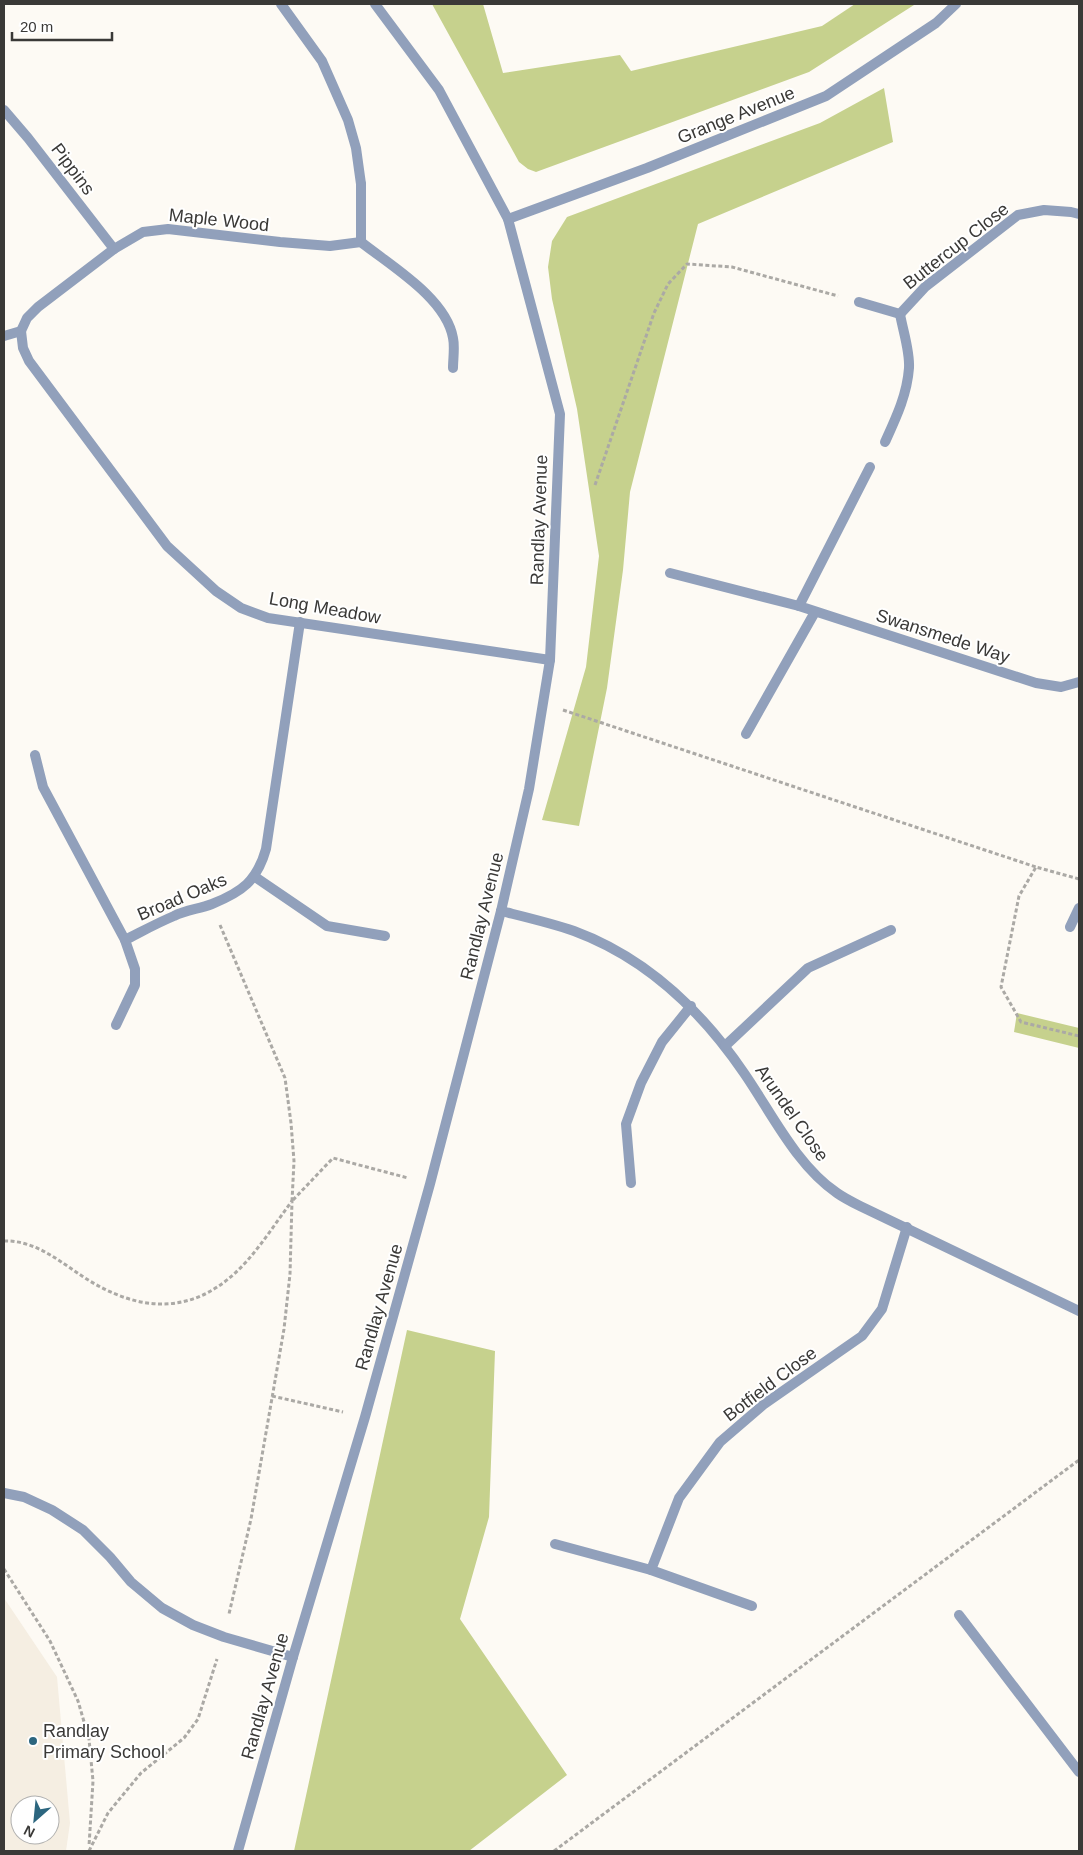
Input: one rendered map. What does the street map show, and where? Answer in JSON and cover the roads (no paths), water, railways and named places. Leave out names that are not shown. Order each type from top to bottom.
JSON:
[{"type":"street","points":[[281,4],[322,61],[348,120],[356,148],[361,184],[361,242],[408,279],[440,308],[453,338],[453,368]]},
{"type":"street","name":"Randlay Avenue","points":[[238,1851],[365,1417],[430,1184],[501,910],[529,789],[550,660],[560,414],[508,219],[440,90],[375,4]]},
{"type":"street","name":"Grange Avenue","points":[[508,219],[647,168],[826,96],[936,23],[956,4]]},
{"type":"street","name":"Pippins","points":[[4,110],[114,249]]},
{"type":"street","name":"Buttercup Close","points":[[859,302],[900,314],[924,287],[1018,215],[1044,210],[1079,214]]},
{"type":"street","name":"Maple Wood","points":[[21,332],[28,318],[38,306],[114,249],[143,232],[168,229],[330,246],[361,242]]},
{"type":"street","points":[[884,442],[906,391],[909,366],[900,314]]},
{"type":"street","points":[[4,336],[21,332]]},
{"type":"street","name":"Long Meadow","points":[[21,332],[23,348],[29,361],[166,546],[216,591],[241,608],[268,618],[550,660]]},
{"type":"street","points":[[799,606],[870,467]]},
{"type":"street","name":"Swansmede Way","points":[[670,573],[799,606],[1036,684],[1061,687],[1079,682]]},
{"type":"street","points":[[746,734],[815,612]]},
{"type":"street","points":[[300,622],[266,849],[255,878],[327,926],[385,936]]},
{"type":"street","name":"Broad Oaks","points":[[35,755],[43,787],[125,940],[175,915],[211,905],[240,890],[255,878]]},
{"type":"street","points":[[1070,927],[1079,908]]},
{"type":"street","name":"Arundel Close","points":[[501,910],[573,931],[597,941],[645,967],[691,1006],[725,1046],[790,1144],[818,1176],[836,1192],[860,1206],[1079,1311]]},
{"type":"street","points":[[725,1046],[808,968],[891,930]]},
{"type":"street","points":[[116,1025],[135,985],[135,969],[125,940]]},
{"type":"street","points":[[631,1183],[626,1124],[641,1083],[662,1042],[691,1006]]},
{"type":"street","name":"Botfield Close","points":[[650,1570],[679,1498],[720,1442],[763,1405],[862,1336],[882,1309],[907,1227]]},
{"type":"street","points":[[4,1493],[24,1496],[52,1510],[83,1530],[110,1557],[131,1582],[162,1608],[193,1625],[224,1637],[293,1658]]},
{"type":"street","points":[[555,1544],[650,1570],[752,1606]]},
{"type":"street","points":[[958,1615],[1079,1772]]},
{"type":"place","name":"Randlay Primary School","points":[[33,1741]]}]
